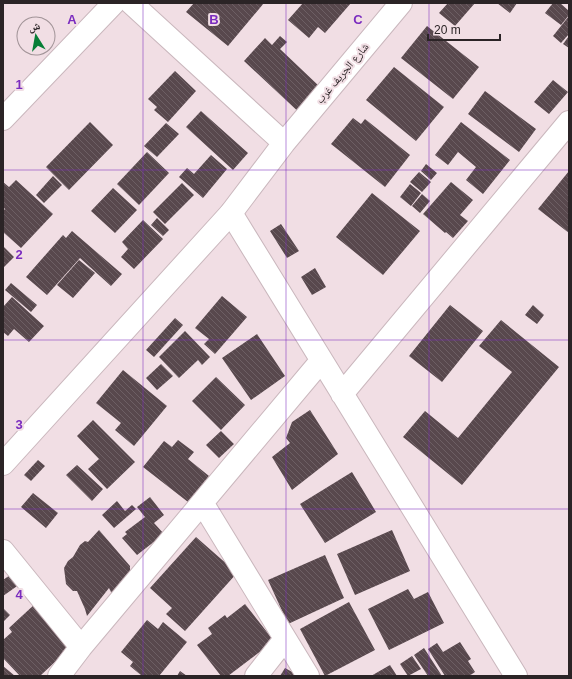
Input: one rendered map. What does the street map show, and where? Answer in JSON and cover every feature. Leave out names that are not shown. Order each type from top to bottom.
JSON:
[{"type":"street","points":[[3,119],[114,3]]},
{"type":"street","points":[[131,3],[284,143]]},
{"type":"street","name":"شارع الجريف غرب","points":[[3,464],[231,213],[284,143],[401,3]]},
{"type":"street","points":[[342,394],[569,122]]},
{"type":"street","points":[[231,213],[516,676]]},
{"type":"street","points":[[58,676],[321,361]]},
{"type":"street","points":[[203,504],[308,676]]},
{"type":"street","points":[[3,551],[82,647]]},
{"type":"street","points":[[256,676],[285,639]]},
{"type":"building","points":[[194,3],[264,3],[228,46],[186,12]]},
{"type":"building","points":[[303,3],[351,3],[325,33],[318,27],[309,38],[288,20]]},
{"type":"building","points":[[448,3],[475,3],[455,26],[439,13]]},
{"type":"building","points":[[497,3],[517,3],[510,13]]},
{"type":"building","points":[[553,3],[560,3],[569,11],[569,15],[561,25],[545,13]]},
{"type":"building","points":[[569,16],[569,34],[561,43],[553,36]]},
{"type":"building","points":[[427,26],[479,67],[453,99],[401,58]]},
{"type":"building","points":[[280,36],[287,42],[280,49],[320,87],[304,117],[244,61],[265,38],[272,45]]},
{"type":"building","points":[[569,36],[569,48],[563,44]]},
{"type":"building","points":[[394,67],[444,107],[416,141],[366,100]]},
{"type":"building","points":[[175,71],[196,91],[168,122],[154,110],[157,107],[148,99]]},
{"type":"building","points":[[553,80],[568,92],[549,114],[534,102]]},
{"type":"building","points":[[485,91],[536,129],[519,152],[468,114]]},
{"type":"building","points":[[201,111],[248,153],[233,170],[186,127]]},
{"type":"building","points":[[353,118],[361,124],[365,119],[410,155],[385,187],[331,144]]},
{"type":"building","points":[[90,122],[113,145],[69,190],[46,167]]},
{"type":"building","points":[[461,122],[510,160],[483,194],[466,180],[476,167],[458,152],[448,165],[435,155]]},
{"type":"building","points":[[166,123],[179,134],[157,157],[144,146]]},
{"type":"building","points":[[147,152],[169,173],[139,205],[117,184]]},
{"type":"building","points":[[211,155],[227,169],[203,198],[179,177],[187,168],[194,174]]},
{"type":"building","points":[[426,164],[437,173],[431,180],[421,171]]},
{"type":"building","points":[[569,171],[569,233],[538,209]]},
{"type":"building","points":[[419,172],[431,182],[422,192],[410,182]]},
{"type":"building","points":[[53,176],[62,185],[44,203],[36,195]]},
{"type":"building","points":[[16,180],[53,214],[21,248],[3,232],[3,211],[5,209],[3,207],[3,182],[9,187]]},
{"type":"building","points":[[451,182],[473,200],[460,215],[468,221],[453,238],[423,214]]},
{"type":"building","points":[[182,183],[194,195],[165,224],[153,212]]},
{"type":"building","points":[[410,184],[421,193],[411,206],[400,197]]},
{"type":"building","points":[[113,188],[137,210],[115,233],[91,211]]},
{"type":"building","points":[[372,193],[420,231],[383,275],[336,237]]},
{"type":"building","points":[[422,194],[430,201],[420,213],[412,206]]},
{"type":"building","points":[[157,218],[169,230],[163,236],[151,225]]},
{"type":"building","points":[[143,220],[163,239],[134,269],[121,257],[128,249],[122,242]]},
{"type":"building","points":[[281,224],[299,251],[287,258],[270,231]]},
{"type":"building","points":[[72,231],[122,274],[111,286],[80,258],[47,295],[26,277],[63,235],[66,238]]},
{"type":"building","points":[[3,246],[14,257],[3,268]]},
{"type":"building","points":[[79,260],[95,273],[73,298],[57,285]]},
{"type":"building","points":[[315,268],[326,287],[312,295],[301,277]]},
{"type":"building","points":[[11,283],[37,305],[31,312],[5,290]]},
{"type":"building","points":[[222,296],[247,317],[215,354],[204,344],[209,339],[195,328]]},
{"type":"building","points":[[12,297],[44,326],[29,342],[14,329],[8,336],[3,332],[3,307]]},
{"type":"building","points":[[450,305],[483,331],[442,382],[409,356]]},
{"type":"building","points":[[533,305],[544,315],[537,324],[525,315]]},
{"type":"building","points":[[175,318],[183,325],[154,357],[146,350]]},
{"type":"building","points":[[501,320],[559,367],[462,485],[403,437],[425,411],[458,438],[512,372],[479,346]]},
{"type":"building","points":[[185,331],[210,357],[202,365],[198,360],[179,378],[159,357]]},
{"type":"building","points":[[257,334],[285,376],[251,400],[222,358]]},
{"type":"building","points":[[161,364],[173,376],[157,390],[146,378]]},
{"type":"building","points":[[123,370],[167,406],[134,446],[115,430],[121,423],[96,403]]},
{"type":"building","points":[[216,377],[245,405],[221,430],[192,401]]},
{"type":"building","points":[[310,410],[338,454],[292,490],[272,457],[290,443],[286,438],[292,422]]},
{"type":"building","points":[[93,420],[135,462],[107,489],[88,469],[99,459],[77,436]]},
{"type":"building","points":[[221,431],[234,444],[219,458],[206,445]]},
{"type":"building","points":[[178,440],[194,452],[188,459],[209,476],[188,502],[143,467],[164,441],[172,447]]},
{"type":"building","points":[[38,460],[45,466],[31,481],[24,475]]},
{"type":"building","points":[[77,465],[103,489],[92,501],[66,475]]},
{"type":"building","points":[[352,472],[376,512],[325,543],[300,504]]},
{"type":"building","points":[[33,493],[58,513],[46,528],[21,507]]},
{"type":"building","points":[[150,497],[164,515],[154,523],[164,534],[137,555],[122,538],[127,534],[125,532],[145,517],[137,507]]},
{"type":"building","points":[[117,501],[125,511],[132,505],[136,509],[114,528],[102,515]]},
{"type":"building","points":[[99,530],[130,566],[130,572],[112,594],[109,588],[87,616],[77,591],[73,591],[66,584],[64,568],[80,545],[85,541],[88,542]]},
{"type":"building","points":[[392,530],[410,571],[355,595],[337,554]]},
{"type":"building","points":[[196,537],[237,573],[185,631],[166,614],[172,608],[150,588]]},
{"type":"building","points":[[325,555],[344,598],[288,624],[268,580]]},
{"type":"building","points":[[13,573],[20,584],[3,596],[3,580]]},
{"type":"building","points":[[408,589],[414,599],[428,592],[444,623],[389,650],[368,609]]},
{"type":"building","points":[[349,602],[375,650],[325,676],[300,629]]},
{"type":"building","points":[[36,603],[75,643],[40,676],[20,676],[3,658],[3,640],[12,632],[9,628]]},
{"type":"building","points":[[245,604],[274,641],[228,676],[221,676],[197,645],[212,634],[208,628],[225,615],[227,618]]},
{"type":"building","points":[[3,608],[10,615],[3,622]]},
{"type":"building","points":[[147,620],[158,629],[163,622],[187,642],[159,676],[142,676],[130,666],[133,662],[121,652]]},
{"type":"building","points":[[460,642],[471,659],[468,661],[475,672],[469,676],[445,676],[428,649],[437,643],[443,652]]},
{"type":"building","points":[[424,648],[442,676],[428,676],[414,655]]},
{"type":"building","points":[[412,656],[421,669],[408,676],[400,664]]},
{"type":"building","points":[[390,665],[397,676],[371,676]]},
{"type":"building","points":[[3,666],[15,676],[3,676]]},
{"type":"building","points":[[285,668],[294,673],[296,676],[280,676]]},
{"type":"building","points":[[180,671],[187,676],[177,676]]}]
